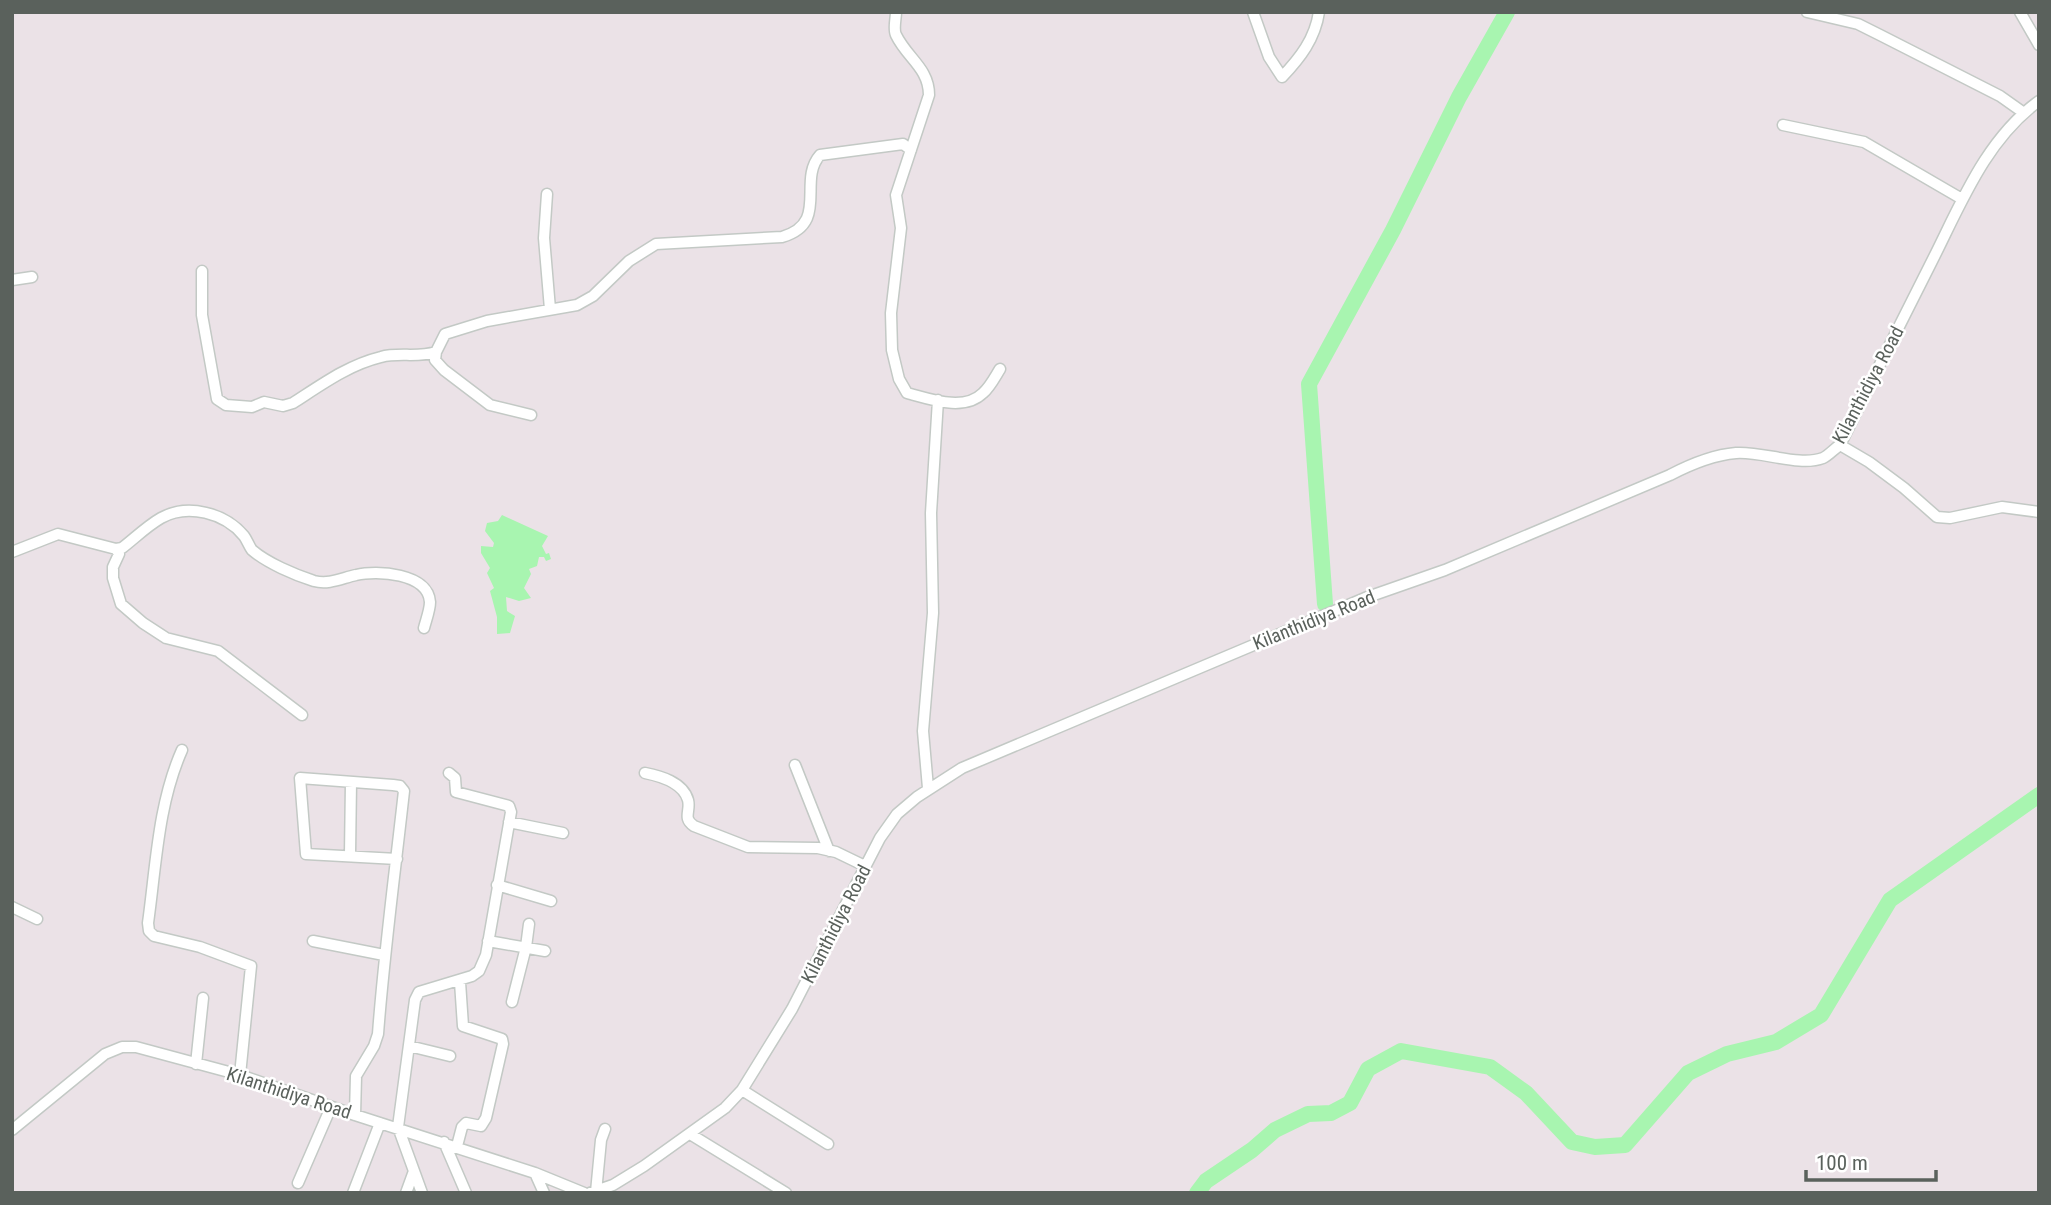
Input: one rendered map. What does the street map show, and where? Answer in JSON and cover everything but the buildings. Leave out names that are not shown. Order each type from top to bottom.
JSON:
[{"type":"street","points":[[896,12],[895,33],[926,75],[929,84],[929,95],[896,195],[901,228],[891,313],[892,350],[899,379],[907,393],[966,403],[983,393],[1000,369]]},
{"type":"street","points":[[1253,12],[1269,57],[1282,77],[1300,57],[1313,36],[1319,12]]},
{"type":"street","points":[[1807,12],[1858,24],[1880,34],[2000,96],[2024,113]]},
{"type":"street","points":[[2020,12],[2039,45]]},
{"type":"street","name":"Kilanthidiya Road","points":[[590,1193],[613,1185],[644,1167],[725,1108],[742,1090],[792,1009],[880,838],[897,814],[928,789],[962,768],[1365,598],[1497,549],[1670,475],[1694,462],[1717,455],[1738,453],[1814,460],[1826,457],[1840,445],[1968,186],[2000,139],[2039,100]]},
{"type":"street","points":[[1783,125],[1864,142],[1962,199]]},
{"type":"street","points":[[531,415],[490,405],[444,370],[435,360],[445,334],[577,305],[593,296],[629,261],[656,244],[782,237],[793,234],[810,215],[813,166],[820,155],[903,144],[911,150]]},
{"type":"street","points":[[547,194],[544,238],[551,309]]},
{"type":"street","points":[[202,271],[202,315],[217,400],[226,405],[252,407],[264,402],[283,406],[293,403],[351,366],[383,356],[428,355],[436,352]]},
{"type":"street","points":[[12,280],[32,277]]},
{"type":"street","points":[[928,789],[923,731],[933,613],[931,513],[938,400]]},
{"type":"street","points":[[1840,445],[1869,462],[1937,517],[1950,518],[2002,507],[2039,512]]},
{"type":"street","points":[[12,552],[58,534],[116,549],[122,548],[163,517],[188,512],[209,513],[231,524],[244,536],[252,549],[283,569],[316,581],[340,581],[357,575],[385,573],[407,577],[427,592],[430,602],[424,628]]},
{"type":"street","points":[[116,549],[119,554],[113,567],[113,578],[121,604],[143,624],[166,638],[218,650],[302,715]]},
{"type":"street","points":[[182,750],[171,775],[166,799],[148,923],[149,932],[154,936],[200,947],[251,966],[240,1075]]},
{"type":"street","points":[[795,765],[830,851]]},
{"type":"street","points":[[422,1193],[398,1127],[415,1000],[419,992],[460,982],[479,971],[486,955],[512,812],[509,806],[456,792],[455,778],[449,773]]},
{"type":"street","points":[[645,773],[663,776],[682,790],[687,798],[688,822],[694,826],[748,847],[794,847],[830,851],[865,866]]},
{"type":"street","points":[[355,1115],[356,1076],[378,1034],[384,955],[397,859],[404,791],[400,786],[300,778],[306,854],[397,859]]},
{"type":"street","points":[[350,855],[351,782]]},
{"type":"street","points":[[509,822],[563,833]]},
{"type":"street","points":[[497,886],[551,901]]},
{"type":"street","points":[[12,907],[37,919]]},
{"type":"street","points":[[512,1002],[529,924]]},
{"type":"street","points":[[488,941],[545,951]]},
{"type":"street","points":[[313,942],[384,955]]},
{"type":"street","points":[[457,1146],[462,1127],[466,1123],[481,1126],[486,1118],[503,1044],[502,1039],[463,1026],[460,982]]},
{"type":"street","points":[[196,1064],[203,998]]},
{"type":"street","points":[[409,1046],[450,1056]]},
{"type":"street","name":"Kilanthidiya Road","points":[[12,1130],[111,1050],[136,1047],[240,1075],[535,1172],[584,1193]]},
{"type":"street","points":[[742,1090],[828,1144]]},
{"type":"street","points":[[298,1183],[331,1107]]},
{"type":"street","points":[[353,1193],[380,1123]]},
{"type":"street","points":[[596,1192],[601,1140],[605,1129]]},
{"type":"street","points":[[690,1133],[786,1193]]},
{"type":"street","points":[[444,1142],[466,1193]]},
{"type":"street","points":[[406,1193],[414,1170]]},
{"type":"street","points":[[535,1172],[544,1193]]},
{"type":"shaded area","points":[[502,515],[548,536],[542,546],[551,559],[546,561],[544,557],[539,557],[537,566],[529,569],[531,574],[524,588],[531,598],[519,601],[506,597],[507,611],[515,616],[510,633],[497,634],[497,617],[490,591],[494,588],[487,573],[490,568],[481,553],[481,546],[493,547],[494,543],[485,531],[487,523],[498,521]]},
{"type":"waterway","points":[[1325,604],[1309,384],[1393,230],[1459,97],[1507,12]]},
{"type":"waterway","points":[[1197,1193],[1206,1181],[1252,1150],[1275,1130],[1308,1114],[1331,1113],[1350,1103],[1368,1069],[1401,1051],[1490,1067],[1526,1093],[1572,1142],[1595,1147],[1625,1145],[1688,1073],[1727,1054],[1776,1042],[1821,1015],[1890,900],[2039,795]]}]
